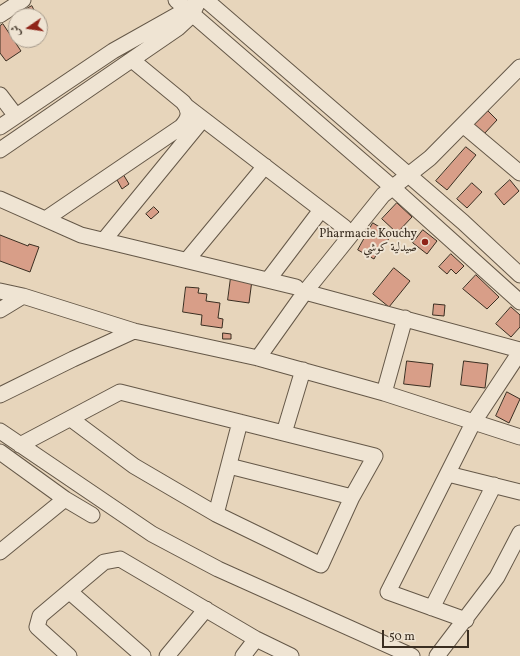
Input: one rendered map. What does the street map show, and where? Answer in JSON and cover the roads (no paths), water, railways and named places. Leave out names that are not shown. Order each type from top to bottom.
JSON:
[{"type":"street","points":[[0,15],[23,0]]},
{"type":"street","points":[[0,150],[178,28],[193,5]]},
{"type":"street","points":[[0,127],[113,51],[193,5]]},
{"type":"street","points":[[193,5],[409,176],[520,275]]},
{"type":"street","points":[[193,5],[520,302]]},
{"type":"street","points":[[132,60],[186,106],[344,227],[349,236]]},
{"type":"street","points":[[258,358],[301,290],[383,195],[430,158],[518,74]]},
{"type":"street","points":[[0,95],[16,116]]},
{"type":"street","points":[[47,218],[181,127],[188,115],[186,106]]},
{"type":"street","points":[[104,240],[203,119]]},
{"type":"street","points":[[463,125],[520,174]]},
{"type":"street","points":[[187,260],[264,166]]},
{"type":"street","points":[[0,199],[47,218],[81,234],[268,280],[520,351],[473,423],[388,592],[466,620]]},
{"type":"street","points":[[268,280],[321,210]]},
{"type":"street","points":[[0,291],[23,296],[134,331],[258,358],[303,370],[384,393],[520,437]]},
{"type":"street","points":[[0,310],[23,296]]},
{"type":"street","points":[[384,393],[405,318]]},
{"type":"street","points":[[0,396],[73,359],[134,331]]},
{"type":"street","points":[[284,433],[303,370]]},
{"type":"street","points":[[20,445],[120,392],[375,456],[352,497],[321,565],[216,514],[134,466],[71,419]]},
{"type":"street","points":[[216,514],[240,422]]},
{"type":"street","points":[[0,431],[152,534],[211,566],[412,656]]},
{"type":"street","points":[[0,452],[65,499],[92,515]]},
{"type":"street","points":[[229,466],[352,497]]},
{"type":"street","points":[[448,474],[520,492]]},
{"type":"street","points":[[432,608],[494,486]]},
{"type":"street","points":[[0,552],[65,499]]},
{"type":"street","points":[[437,656],[466,620],[497,577],[520,533]]},
{"type":"street","points":[[69,656],[37,627],[40,616],[104,562],[120,559],[256,639],[291,656]]},
{"type":"street","points":[[70,592],[142,656]]},
{"type":"street","points":[[167,656],[206,610]]},
{"type":"street","points":[[243,656],[256,639]]},
{"type":"place","name":"Pharmacie Kouchy صيدلية كوشي","points":[[425,242]]}]
